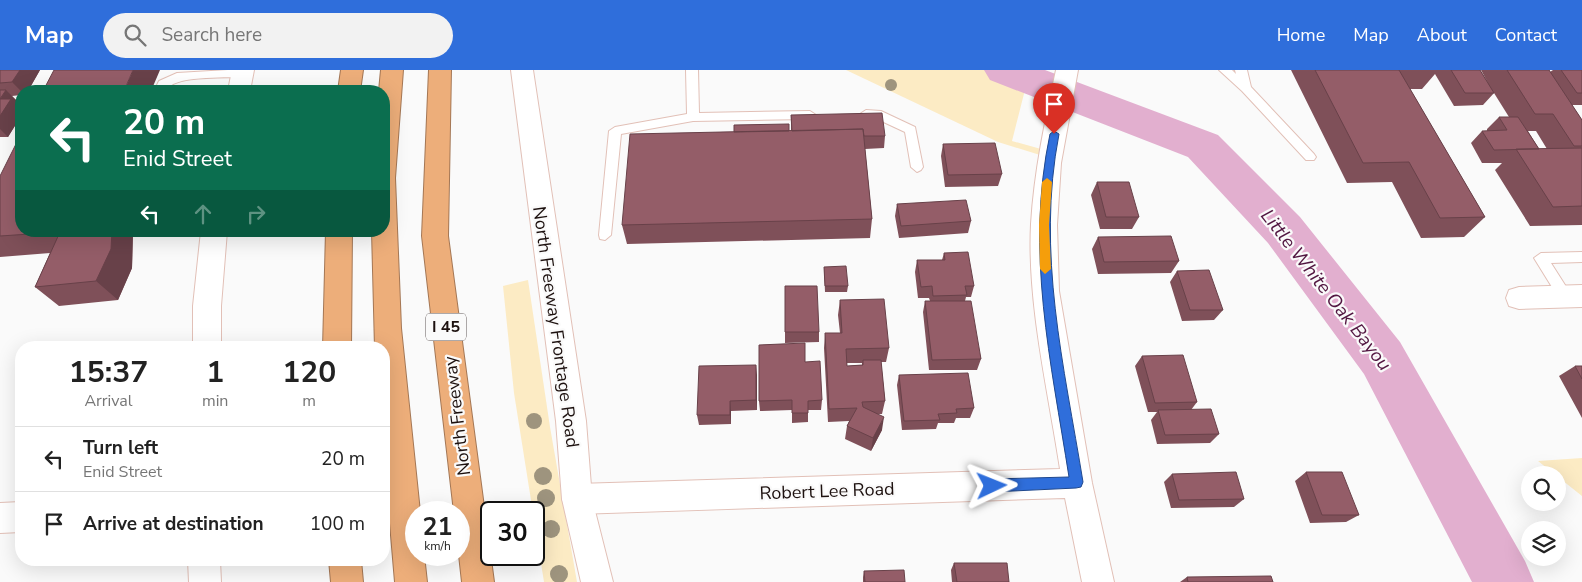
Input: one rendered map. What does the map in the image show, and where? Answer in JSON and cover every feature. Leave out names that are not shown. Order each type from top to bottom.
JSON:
[{"type":"highway","points":[[350,85],[352,70]]},
{"type":"highway","points":[[390,97],[392,70]]},
{"type":"highway","name":"North Freeway","points":[[440,70],[435,236],[478,582]]},
{"type":"highway","points":[[337,341],[339,237]]},
{"type":"highway","points":[[386,237],[389,341]]},
{"type":"highway","points":[[390,350],[411,582]]},
{"type":"highway","points":[[346,566],[348,582]]},
{"type":"street","name":"North Freeway Frontage Road","points":[[522,70],[571,421],[577,499],[597,582]]},
{"type":"street","points":[[1067,70],[1049,163],[1044,225],[1046,291],[1076,482],[1098,582]]},
{"type":"street","points":[[206,341],[207,306],[213,237]]},
{"type":"street","points":[[1518,298],[1573,296]]},
{"type":"street","name":"Robert Lee Road","points":[[577,499],[1076,482]]},
{"type":"street","points":[[0,518],[15,517]]},
{"type":"street","points":[[204,566],[204,582]]},
{"type":"lane","points":[[692,70],[693,117]]},
{"type":"lane","points":[[1225,70],[1246,88],[1310,157]]},
{"type":"lane","points":[[1241,70],[1246,88]]},
{"type":"lane","points":[[163,85],[177,77],[241,78]]},
{"type":"lane","points":[[857,114],[877,114],[911,130],[917,167]]},
{"type":"lane","points":[[605,235],[615,131],[693,117],[819,115]]},
{"type":"lane","points":[[1573,296],[1541,258],[1582,258]]},
{"type":"shaded area","points":[[846,70],[1030,70],[1012,141],[1041,149],[1040,155],[998,142]]},
{"type":"shaded area","points":[[528,280],[550,427],[577,582],[544,582],[541,566],[545,566],[545,501],[531,501],[514,393],[503,286]]},
{"type":"shaded area","points":[[1582,458],[1582,496],[1566,483],[1566,466],[1544,466],[1538,461]]},
{"type":"building","points":[[0,70],[20,70],[12,82],[0,83]]},
{"type":"building","points":[[54,70],[133,70],[127,85],[46,85]]},
{"type":"building","points":[[1315,70],[1399,70],[1485,217],[1440,218],[1409,162],[1363,163]]},
{"type":"building","points":[[1451,70],[1480,70],[1494,93],[1465,93]]},
{"type":"building","points":[[1507,70],[1549,70],[1582,120],[1582,146],[1574,146],[1553,114],[1535,114]]},
{"type":"building","points":[[1561,70],[1582,70],[1582,93],[1577,93]]},
{"type":"building","points":[[0,90],[6,90],[0,99]]},
{"type":"building","points":[[0,99],[11,99],[0,116]]},
{"type":"building","points":[[882,113],[885,136],[864,136],[863,129],[792,131],[791,115]]},
{"type":"building","points":[[1499,117],[1518,117],[1539,149],[1494,150],[1482,131],[1507,130]]},
{"type":"building","points":[[789,124],[789,131],[734,132],[734,125]]},
{"type":"building","points":[[863,129],[872,219],[622,225],[630,134]]},
{"type":"building","points":[[995,143],[1002,174],[948,175],[943,144]]},
{"type":"building","points":[[15,146],[15,235],[0,236],[0,176]]},
{"type":"building","points":[[1582,148],[1582,206],[1553,207],[1516,149]]},
{"type":"building","points":[[1097,182],[1129,182],[1139,217],[1106,217]]},
{"type":"building","points":[[966,200],[971,221],[901,226],[897,204]]},
{"type":"building","points":[[1171,236],[1179,261],[1104,262],[1098,237]]},
{"type":"building","points":[[58,237],[112,237],[111,249],[96,281],[35,287]]},
{"type":"building","points":[[968,252],[974,286],[965,286],[967,295],[933,296],[932,286],[921,287],[917,260],[945,260],[944,253]]},
{"type":"building","points":[[846,266],[848,286],[825,286],[824,267]]},
{"type":"building","points":[[1209,270],[1223,310],[1190,310],[1177,271]]},
{"type":"building","points":[[785,286],[817,286],[819,332],[785,332]]},
{"type":"building","points":[[884,299],[889,348],[846,349],[847,366],[863,365],[863,360],[881,360],[885,401],[862,402],[863,407],[884,417],[873,438],[847,426],[857,408],[829,409],[825,333],[842,333],[840,300]]},
{"type":"building","points":[[925,301],[971,301],[981,359],[932,360]]},
{"type":"building","points":[[805,343],[805,362],[820,361],[822,400],[808,401],[808,413],[792,413],[792,400],[759,401],[759,345]]},
{"type":"building","points":[[1183,355],[1197,402],[1155,403],[1142,356]]},
{"type":"building","points":[[756,365],[756,400],[730,401],[730,415],[697,415],[699,366]]},
{"type":"building","points":[[1575,366],[1582,366],[1582,379]]},
{"type":"building","points":[[968,373],[974,408],[956,409],[957,413],[938,414],[940,420],[904,421],[899,375]]},
{"type":"building","points":[[1211,409],[1219,434],[1165,435],[1158,410]]},
{"type":"building","points":[[1236,472],[1244,499],[1179,500],[1172,474]]},
{"type":"building","points":[[1306,472],[1342,472],[1359,515],[1322,515]]},
{"type":"building","points":[[954,563],[1007,563],[1009,582],[957,582]]},
{"type":"building","points":[[904,570],[905,582],[865,582],[864,571]]},
{"type":"building","points":[[1271,576],[1273,582],[1188,582],[1187,577]]},
{"type":"waterway","name":"Little White Oak Bayou","points":[[1004,70],[1203,146],[1284,230],[1382,358],[1504,582]]},
{"type":"slow traffic","points":[[1045,269],[1044,225],[1047,182]]},
{"type":"route","points":[[992,486],[1076,482],[1046,291],[1044,225],[1049,163],[1054,134]]}]
